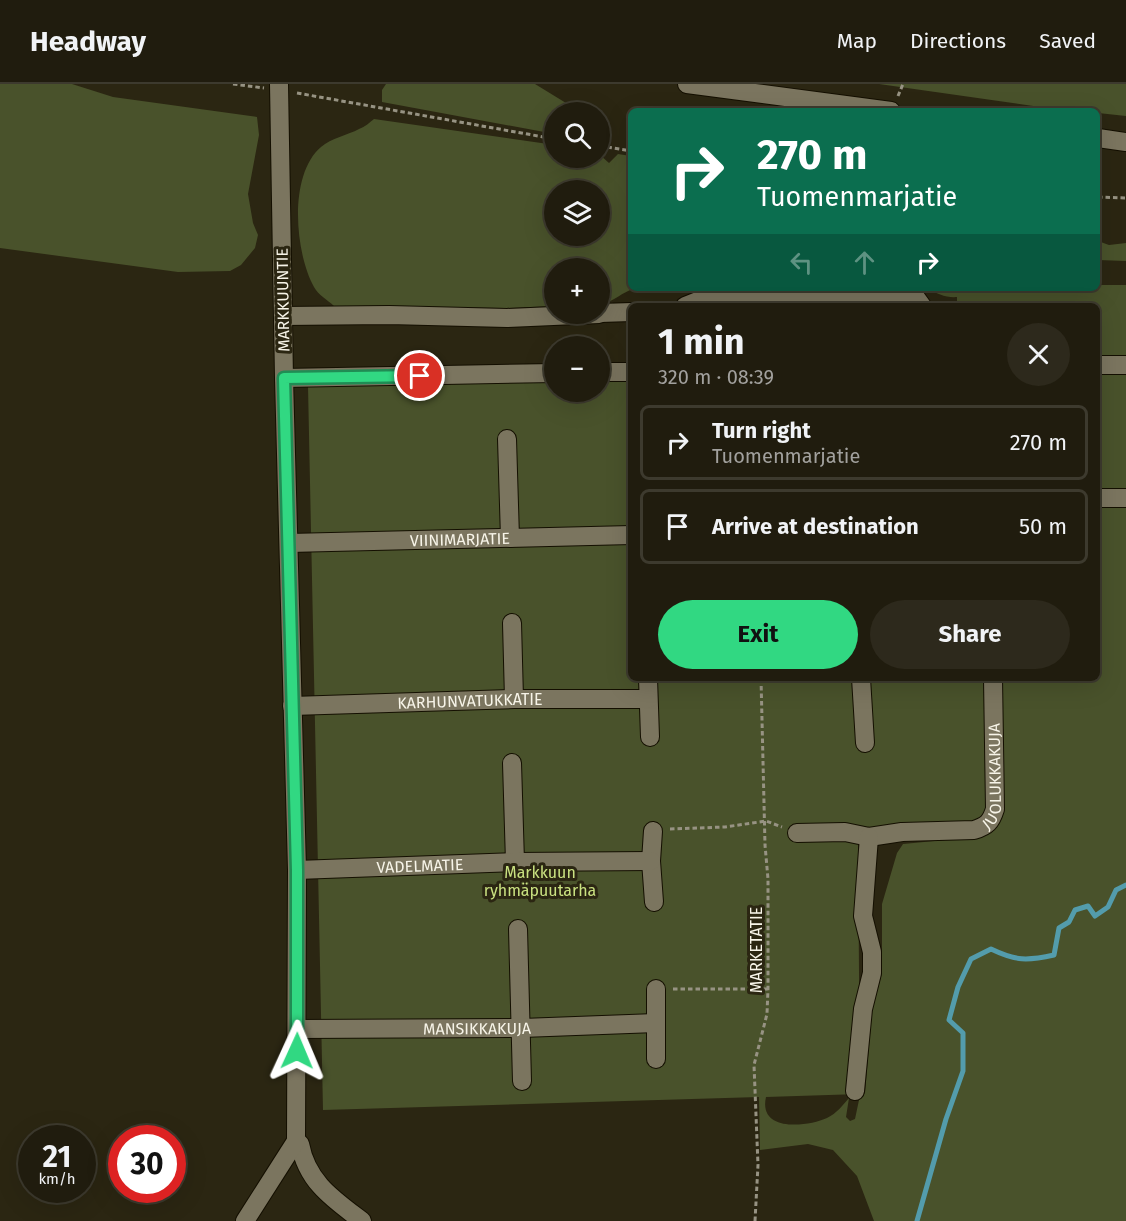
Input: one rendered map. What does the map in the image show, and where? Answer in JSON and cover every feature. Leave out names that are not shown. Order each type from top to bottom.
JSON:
[{"type":"street","points":[[687,84],[868,108]]},
{"type":"street","name":"MARKKUUNTIE","points":[[279,87],[297,870],[296,1141]]},
{"type":"street","points":[[1100,138],[1126,142]]},
{"type":"street","points":[[692,303],[723,295],[861,291],[912,292],[920,303]]},
{"type":"street","points":[[610,313],[628,312]]},
{"type":"street","points":[[283,316],[544,316]]},
{"type":"street","points":[[1100,366],[1126,365]]},
{"type":"street","points":[[610,372],[628,372]]},
{"type":"street","points":[[284,378],[544,373]]},
{"type":"street","points":[[507,439],[510,538]]},
{"type":"street","points":[[1100,498],[1126,498]]},
{"type":"street","name":"VIINIMARJATIE","points":[[289,543],[628,535]]},
{"type":"street","points":[[512,623],[514,699]]},
{"type":"street","points":[[648,681],[650,737]]},
{"type":"street","points":[[861,681],[865,743]]},
{"type":"street","name":"JUOLUKKAKUJA","points":[[797,833],[845,832],[869,837],[902,832],[974,830],[984,827],[992,820],[995,809],[993,681]]},
{"type":"street","name":"KARHUNVATUKKATIE","points":[[292,706],[514,699],[648,699]]},
{"type":"street","points":[[512,763],[515,862]]},
{"type":"street","points":[[653,831],[651,861],[654,902]]},
{"type":"street","points":[[855,1091],[863,1009],[872,973],[872,952],[863,916],[869,837]]},
{"type":"street","name":"VADELMATIE","points":[[297,870],[515,862],[651,861]]},
{"type":"street","points":[[518,929],[522,1080]]},
{"type":"street","points":[[656,989],[656,1059]]},
{"type":"street","name":"MANSIKKAKUJA","points":[[297,1029],[522,1028],[656,1023]]},
{"type":"street","points":[[246,1221],[296,1141],[300,1144],[311,1176],[328,1194],[362,1221]]},
{"type":"path","points":[[232,84],[279,87],[544,137]]},
{"type":"path","points":[[610,148],[628,150]]},
{"type":"path","points":[[1100,197],[1126,198]]},
{"type":"path","name":"MARKETATIE","points":[[755,1221],[758,1165],[754,1065],[766,1014],[768,989],[761,681]]},
{"type":"path","points":[[653,831],[766,821]]},
{"type":"path","points":[[656,989],[768,989]]},
{"type":"green space","points":[[0,84],[72,84],[113,97],[257,117],[259,135],[248,194],[253,223],[258,235],[255,248],[241,265],[230,271],[178,272],[0,248]]},
{"type":"green space","points":[[386,84],[535,84],[564,102],[544,102],[544,132],[382,102],[382,90]]},
{"type":"green space","points":[[879,84],[1126,84],[1126,116],[1100,113],[1100,108],[1047,108]]},
{"type":"green space","points":[[374,119],[544,143],[544,168],[610,168],[610,162],[618,154],[628,156],[629,291],[610,301],[610,258],[544,258],[544,306],[334,306],[316,290],[307,272],[302,255],[298,215],[303,176],[310,160],[321,147],[361,128]]},
{"type":"green space","points":[[1100,242],[1109,245],[1126,243],[1126,261],[1100,260]]},
{"type":"green space","name":"Markkuun ryhmäpuutarha","points":[[1100,285],[1126,285],[1126,1221],[874,1221],[857,1176],[833,1150],[808,1144],[760,1150],[759,1097],[323,1110],[308,386],[544,382],[544,402],[610,402],[610,381],[628,381],[628,681],[1100,681],[1100,303],[957,303],[957,297],[932,291],[1100,291]],"holes":[[[976,837],[903,844],[897,853],[882,904],[882,973],[872,1011],[865,1093],[859,1100],[855,1119],[850,1121],[846,1117],[849,1098],[834,1114],[818,1121],[797,1125],[777,1121],[769,1116],[766,1097],[860,1094],[858,845]]]},
{"type":"waterway","points":[[917,1221],[946,1119],[963,1071],[963,1033],[949,1020],[958,987],[971,959],[991,949],[1022,959],[1054,955],[1059,928],[1069,922],[1075,910],[1088,906],[1095,916],[1108,907],[1116,890],[1126,885]]},
{"type":"route","points":[[297,1051],[297,870],[284,378],[420,376]]}]
